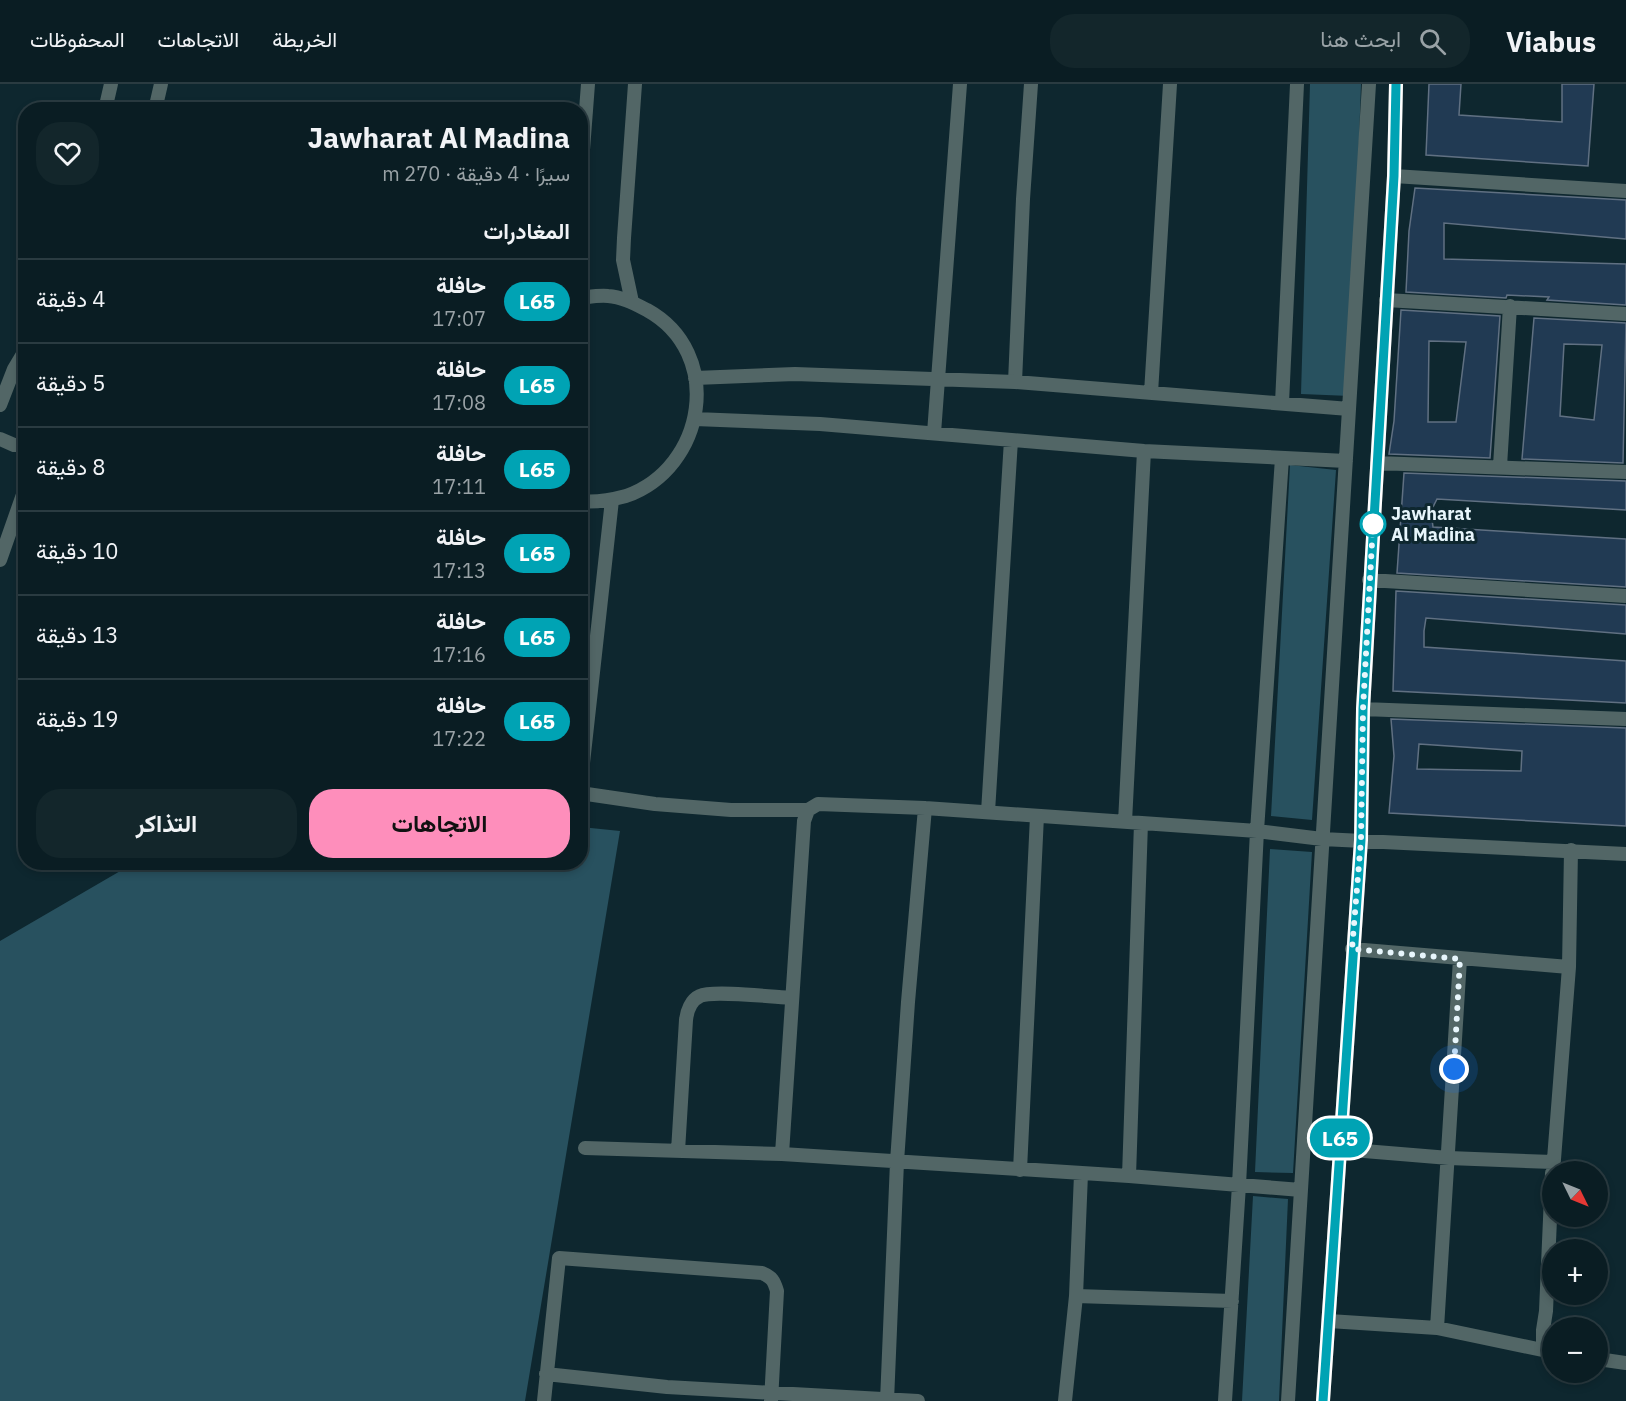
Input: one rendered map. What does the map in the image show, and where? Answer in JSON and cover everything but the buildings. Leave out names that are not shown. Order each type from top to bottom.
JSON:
[{"type":"street","points":[[107,102],[111,84]]},
{"type":"street","points":[[156,102],[161,84]]},
{"type":"street","points":[[587,102],[588,84]]},
{"type":"street","points":[[632,302],[623,260],[635,84]]},
{"type":"street","points":[[934,433],[960,84]]},
{"type":"street","points":[[1015,382],[1023,199],[1031,84]]},
{"type":"street","points":[[1151,393],[1170,84]]},
{"type":"street","points":[[1282,403],[1297,84]]},
{"type":"street","points":[[1288,1401],[1369,84]]},
{"type":"street","points":[[1323,1401],[1361,840],[1363,709],[1394,176],[1396,84]]},
{"type":"street","points":[[1394,176],[1626,191]]},
{"type":"street","points":[[588,297],[609,296],[632,302],[655,314],[673,332],[687,353],[695,378],[697,399],[695,420],[684,448],[666,472],[641,490],[612,500],[588,501]]},
{"type":"street","points":[[1386,300],[1626,314]]},
{"type":"street","points":[[1500,466],[1510,306]]},
{"type":"street","points":[[0,405],[18,362]]},
{"type":"street","points":[[695,378],[795,374],[1015,382],[1349,409]]},
{"type":"street","points":[[695,420],[820,424],[1144,451],[1346,461]]},
{"type":"street","points":[[0,439],[18,445]]},
{"type":"street","points":[[988,812],[1011,440]]},
{"type":"street","points":[[1125,822],[1144,451]]},
{"type":"street","points":[[1225,1401],[1239,1185],[1257,831],[1282,458]]},
{"type":"street","points":[[1377,463],[1626,472]]},
{"type":"street","points":[[588,719],[612,500]]},
{"type":"street","points":[[0,560],[18,509]]},
{"type":"street","points":[[1369,580],[1626,596]]},
{"type":"street","points":[[1363,709],[1626,719]]},
{"type":"street","points":[[588,793],[677,806],[731,810],[808,810],[818,804],[835,803],[1257,831],[1323,839],[1626,854]]},
{"type":"street","points":[[887,1400],[897,1162],[925,808]]},
{"type":"street","points":[[782,1154],[804,821],[808,810]]},
{"type":"street","points":[[1020,1170],[1037,816]]},
{"type":"street","points":[[1129,1176],[1141,824]]},
{"type":"street","points":[[1554,1161],[1569,967],[1571,850]]},
{"type":"street","points":[[1352,949],[1569,967]]},
{"type":"street","points":[[1437,1328],[1460,959]]},
{"type":"street","points":[[678,1151],[686,1020],[694,1000],[708,994],[792,998]]},
{"type":"street","points":[[585,1148],[782,1154],[1129,1176],[1301,1190]]},
{"type":"street","points":[[1340,1149],[1542,1168]]},
{"type":"street","points":[[1065,1401],[1076,1296],[1081,1174]]},
{"type":"street","points":[[1545,1317],[1550,1227]]},
{"type":"street","points":[[544,1401],[559,1258],[762,1273],[772,1279],[777,1291],[772,1397]]},
{"type":"street","points":[[1076,1296],[1232,1301]]},
{"type":"street","points":[[1329,1321],[1437,1328],[1542,1350]]},
{"type":"street","points":[[1608,1361],[1626,1364]]},
{"type":"street","points":[[546,1374],[667,1394],[918,1401]]},
{"type":"shaded area","points":[[1310,84],[1361,84],[1350,396],[1301,394]]},
{"type":"shaded area","points":[[1290,465],[1336,470],[1312,820],[1271,816]]},
{"type":"shaded area","points":[[588,828],[620,831],[525,1401],[0,1401],[0,941],[122,870],[588,870]]},
{"type":"shaded area","points":[[1270,849],[1312,852],[1293,1173],[1255,1172]]},
{"type":"shaded area","points":[[1253,1196],[1288,1199],[1279,1401],[1242,1401]]},
{"type":"bus line","name":"L65","points":[[1323,1401],[1361,840],[1363,709],[1394,176],[1396,84]]},
{"type":"place","name":"Jawharat Al Madina","points":[[1373,524]]},
{"type":"route","points":[[1373,524],[1363,709],[1361,840],[1352,949],[1460,959],[1454,1069]]}]
